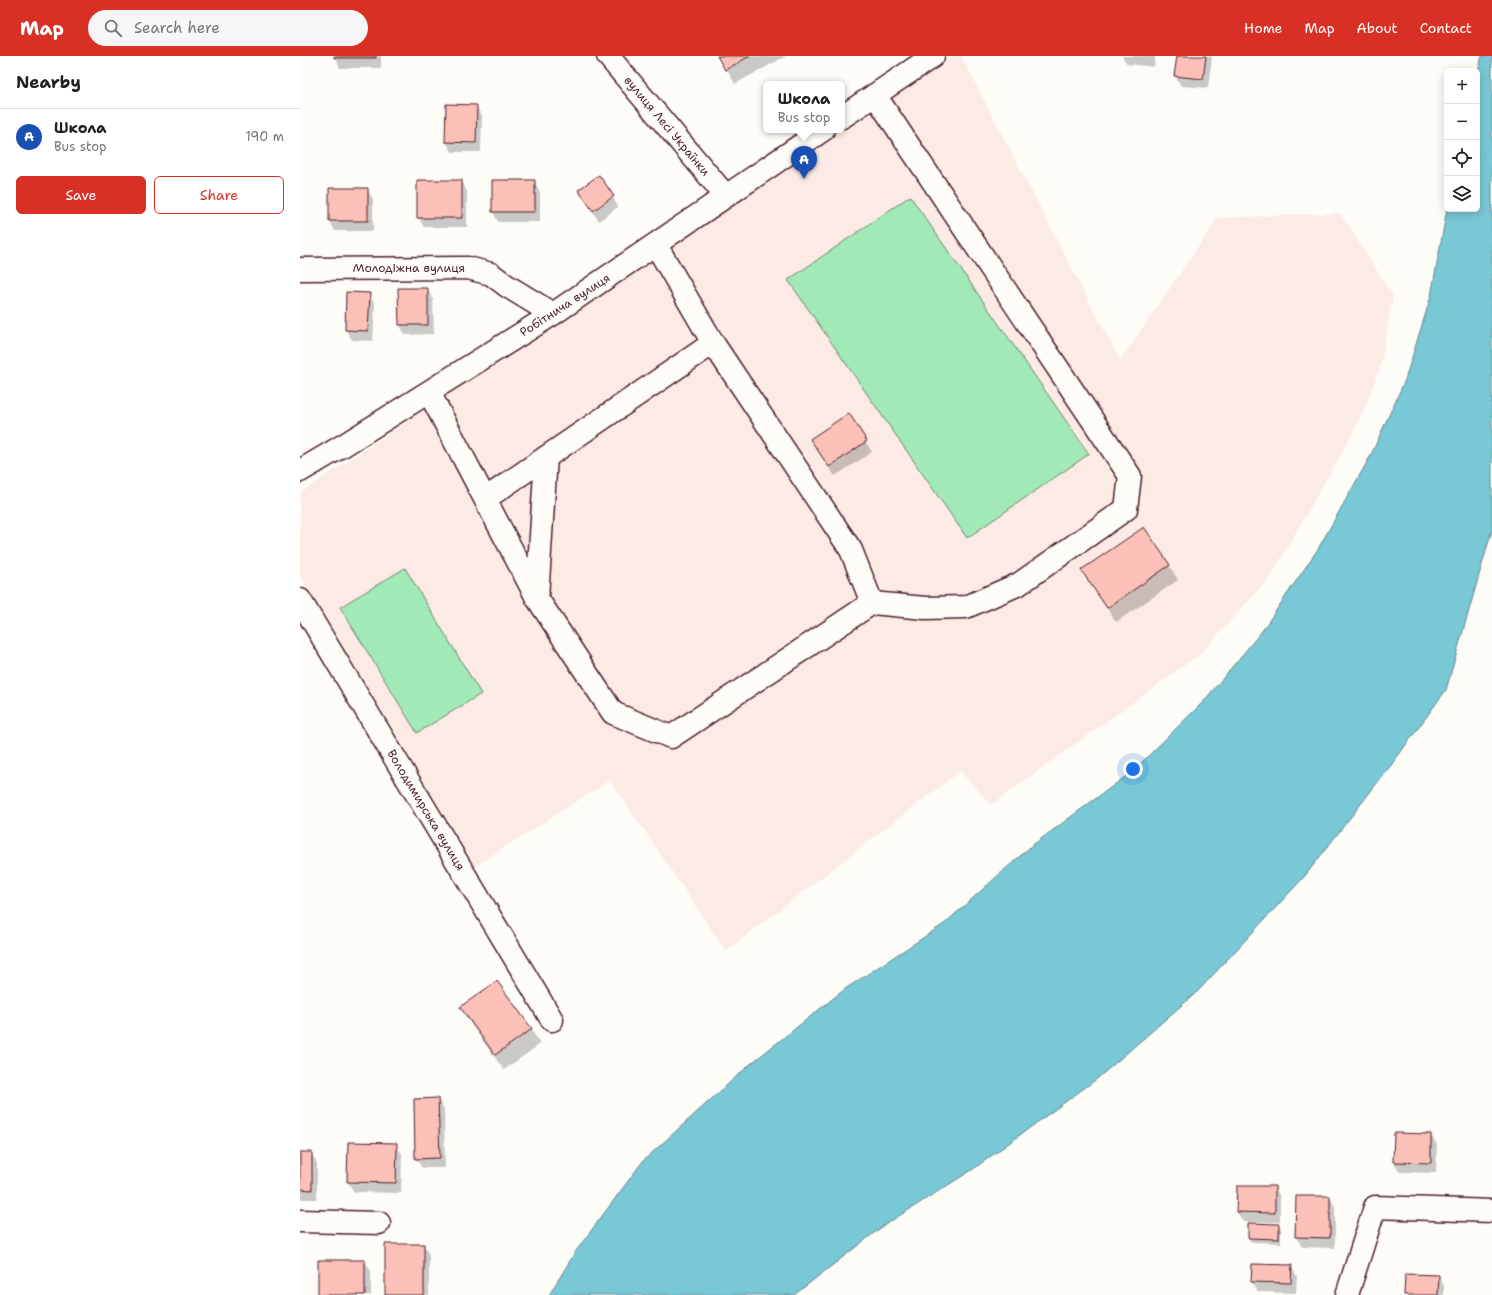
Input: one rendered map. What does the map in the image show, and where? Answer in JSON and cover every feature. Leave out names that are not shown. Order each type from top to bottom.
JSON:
[{"type":"street","name":"вулиця Лесі Українки","points":[[608,56],[725,195]]},
{"type":"street","points":[[845,115],[933,56]]},
{"type":"street","points":[[429,392],[537,598],[612,713],[671,737],[872,603],[925,608],[966,607],[1019,584],[1126,509],[1130,476],[875,95]]},
{"type":"street","name":"Робітнича вулиця","points":[[300,471],[552,314],[656,245],[725,195],[818,133]]},
{"type":"street","points":[[656,245],[713,343],[851,550],[872,603]]},
{"type":"street","name":"Молодіжна вулиця","points":[[300,269],[468,268],[491,274],[552,314]]},
{"type":"street","points":[[485,499],[713,343]]},
{"type":"street","points":[[537,598],[546,457]]},
{"type":"street","name":"Володимирська вулиця","points":[[300,600],[552,1020]]},
{"type":"street","points":[[1347,1295],[1375,1207],[1492,1211]]},
{"type":"street","points":[[300,1221],[379,1223]]},
{"type":"shaded area","points":[[954,56],[961,56],[1120,361],[1218,218],[1340,213],[1393,296],[1380,368],[1357,425],[1271,576],[1200,654],[991,805],[960,771],[726,951],[610,780],[475,866],[300,576],[300,493],[839,133],[845,133],[845,129]]},
{"type":"green space","points":[[910,196],[1089,454],[967,538],[788,280]]},
{"type":"green space","points":[[405,568],[481,694],[417,733],[340,607]]},
{"type":"water","points":[[1482,56],[1492,56],[1492,530],[1446,690],[1392,764],[1304,877],[1198,991],[1098,1078],[972,1170],[883,1226],[794,1295],[549,1295],[576,1251],[643,1161],[748,1066],[845,989],[944,924],[1030,847],[1133,771],[1204,701],[1262,631],[1318,549],[1370,457],[1405,380],[1431,296],[1446,212],[1480,212],[1479,68]]},
{"type":"building","points":[[334,56],[376,56],[376,58],[334,58]]},
{"type":"building","points":[[717,56],[750,56],[725,70]]},
{"type":"building","points":[[1177,56],[1206,56],[1203,79],[1174,76]]},
{"type":"building","points":[[446,104],[477,105],[476,143],[445,142]]},
{"type":"building","points":[[599,175],[614,196],[593,211],[578,190]]},
{"type":"building","points":[[417,180],[462,180],[462,218],[417,218]]},
{"type":"building","points":[[492,180],[535,180],[535,212],[492,212]]},
{"type":"building","points":[[329,188],[368,188],[368,221],[329,221]]},
{"type":"building","points":[[398,288],[428,288],[428,325],[399,325]]},
{"type":"building","points":[[346,292],[370,293],[368,331],[345,330]]},
{"type":"building","points":[[849,413],[867,441],[829,467],[810,439]]},
{"type":"building","points":[[1144,527],[1170,565],[1107,608],[1081,570]]},
{"type":"building","points":[[497,981],[532,1029],[495,1055],[460,1007]]},
{"type":"building","points":[[438,1098],[440,1158],[415,1159],[414,1099]]},
{"type":"building","points":[[1394,1133],[1431,1134],[1431,1163],[1393,1162]]},
{"type":"building","points":[[348,1142],[397,1143],[396,1183],[347,1182]]},
{"type":"building","points":[[300,1152],[312,1152],[312,1190],[300,1189]]},
{"type":"building","points":[[1237,1186],[1275,1186],[1275,1213],[1236,1212]]},
{"type":"building","points":[[1296,1196],[1330,1196],[1330,1238],[1295,1237]]},
{"type":"building","points":[[1248,1223],[1279,1224],[1279,1239],[1248,1238]]},
{"type":"building","points":[[385,1244],[424,1244],[424,1295],[385,1295]]},
{"type":"building","points":[[318,1260],[365,1260],[365,1295],[318,1295]]},
{"type":"building","points":[[1252,1264],[1292,1265],[1291,1283],[1251,1282]]},
{"type":"building","points":[[1405,1274],[1439,1275],[1438,1295],[1404,1295]]},
{"type":"place","name":"Школа","points":[[804,179]]}]
